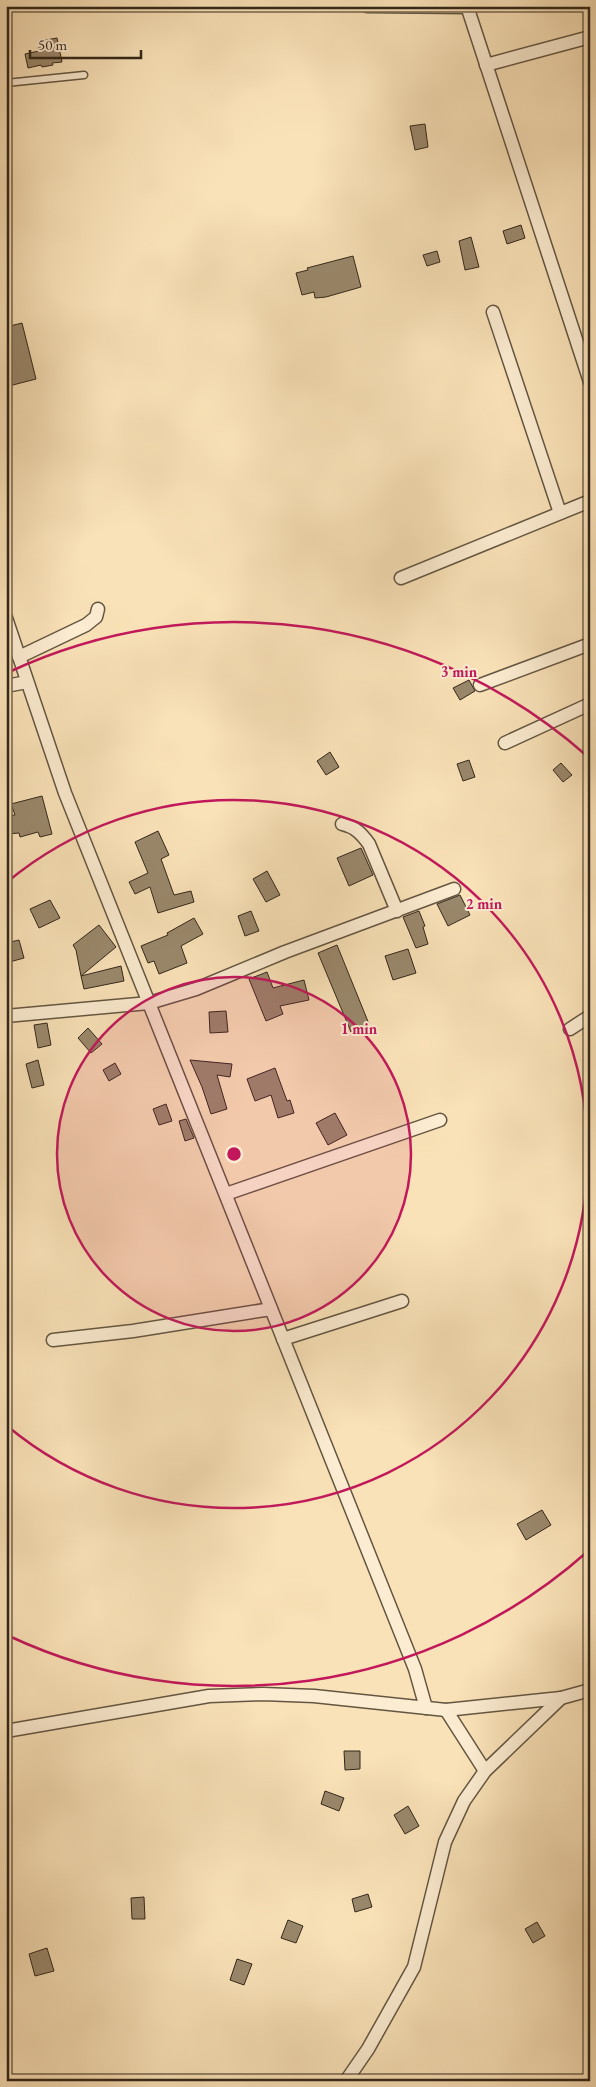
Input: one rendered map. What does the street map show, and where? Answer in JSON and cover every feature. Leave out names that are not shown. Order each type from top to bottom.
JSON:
[{"type":"street","points":[[367,6],[467,7],[590,382]]},
{"type":"street","points":[[486,65],[590,37]]},
{"type":"street","points":[[493,312],[560,513]]},
{"type":"street","points":[[401,578],[590,501]]},
{"type":"street","points":[[19,657],[86,625],[96,617],[98,609]]},
{"type":"street","points":[[6,618],[65,793],[415,1669],[426,1708]]},
{"type":"street","points":[[480,685],[590,644]]},
{"type":"street","points":[[6,686],[27,682]]},
{"type":"street","points":[[505,743],[590,704]]},
{"type":"street","points":[[342,824],[353,827],[363,835],[369,844],[396,911]]},
{"type":"street","points":[[6,1016],[149,1003],[196,989],[284,952],[454,889]]},
{"type":"street","points":[[570,1030],[590,1016]]},
{"type":"street","points":[[226,1194],[440,1120]]},
{"type":"street","points":[[283,1339],[402,1301]]},
{"type":"street","points":[[53,1340],[133,1330],[271,1308]]},
{"type":"street","points":[[6,1731],[209,1696],[263,1694],[305,1696],[446,1710],[561,1698],[590,1690]]},
{"type":"street","points":[[346,2081],[368,2049],[414,1966],[445,1842],[464,1801],[485,1771],[561,1698]]},
{"type":"street","points":[[446,1710],[485,1771]]},
{"type":"lane","points":[[192,6],[262,6]]},
{"type":"lane","points":[[6,82],[84,75]]},
{"type":"building","points":[[57,38],[62,62],[28,68],[25,54],[39,51],[38,48],[41,47],[40,41]]},
{"type":"building","points":[[425,124],[428,147],[415,150],[410,126]]},
{"type":"building","points":[[521,225],[525,238],[507,244],[503,231]]},
{"type":"building","points":[[471,237],[479,267],[465,270],[459,241]]},
{"type":"building","points":[[437,251],[440,262],[427,266],[423,255]]},
{"type":"building","points":[[353,256],[361,287],[326,297],[315,298],[314,292],[302,295],[296,273],[308,270],[307,268]]},
{"type":"building","points":[[22,323],[36,379],[9,386],[6,376],[6,327]]},
{"type":"building","points":[[469,680],[475,691],[460,700],[453,688]]},
{"type":"building","points":[[330,752],[339,767],[326,775],[317,761]]},
{"type":"building","points":[[469,760],[475,777],[463,781],[457,764]]},
{"type":"building","points":[[561,763],[572,775],[563,782],[553,770]]},
{"type":"building","points":[[42,796],[52,834],[40,837],[38,832],[20,837],[19,833],[6,834],[6,816],[15,815],[11,804]]},
{"type":"building","points":[[158,831],[169,855],[161,859],[174,895],[191,891],[194,902],[158,913],[150,887],[135,894],[129,882],[148,873],[135,842]]},
{"type":"building","points":[[361,848],[373,875],[349,886],[337,858]]},
{"type":"building","points":[[267,871],[280,895],[266,902],[253,879]]},
{"type":"building","points":[[460,895],[470,915],[448,926],[437,904]]},
{"type":"building","points":[[50,900],[60,918],[39,928],[30,909]]},
{"type":"building","points":[[251,911],[259,931],[245,936],[238,916]]},
{"type":"building","points":[[419,911],[425,926],[423,927],[428,944],[416,948],[403,917]]},
{"type":"building","points":[[194,918],[203,934],[181,946],[187,963],[159,974],[154,961],[148,963],[141,946],[168,935],[167,933]]},
{"type":"building","points":[[99,925],[116,947],[81,976],[76,950],[73,945]]},
{"type":"building","points":[[19,940],[24,958],[6,963],[6,943]]},
{"type":"building","points":[[337,945],[369,1024],[351,1032],[318,953]]},
{"type":"building","points":[[408,949],[416,973],[393,980],[385,956]]},
{"type":"building","points":[[121,966],[124,981],[84,989],[81,976]]},
{"type":"building","points":[[267,972],[273,988],[304,980],[309,1000],[280,1006],[283,1014],[266,1021],[249,979]]},
{"type":"building","points":[[226,1011],[228,1032],[210,1033],[209,1012]]},
{"type":"building","points":[[47,1023],[51,1045],[38,1048],[34,1025]]},
{"type":"building","points":[[88,1028],[102,1044],[91,1053],[78,1038]]},
{"type":"building","points":[[38,1060],[44,1085],[32,1088],[26,1064]]},
{"type":"building","points":[[190,1060],[232,1064],[230,1077],[217,1075],[227,1109],[211,1114]]},
{"type":"building","points":[[115,1063],[121,1074],[109,1081],[103,1070]]},
{"type":"building","points":[[275,1068],[287,1101],[290,1100],[294,1113],[278,1118],[271,1095],[255,1101],[247,1079]]},
{"type":"building","points":[[166,1104],[172,1121],[159,1125],[153,1109]]},
{"type":"building","points":[[335,1113],[347,1135],[328,1145],[316,1123]]},
{"type":"building","points":[[186,1119],[194,1138],[185,1141],[179,1121]]},
{"type":"building","points":[[542,1510],[551,1525],[526,1540],[517,1524]]},
{"type":"building","points":[[344,1751],[360,1751],[360,1769],[345,1770]]},
{"type":"building","points":[[325,1791],[344,1798],[339,1811],[321,1804]]},
{"type":"building","points":[[408,1806],[419,1826],[405,1834],[394,1815]]},
{"type":"building","points":[[368,1894],[372,1907],[355,1912],[352,1899]]},
{"type":"building","points":[[144,1897],[145,1919],[132,1919],[131,1898]]},
{"type":"building","points":[[288,1920],[303,1926],[296,1943],[281,1938]]},
{"type":"building","points":[[537,1922],[545,1936],[533,1943],[525,1929]]},
{"type":"building","points":[[47,1948],[54,1971],[35,1976],[29,1954]]},
{"type":"building","points":[[237,1959],[252,1964],[244,1985],[230,1980]]}]
